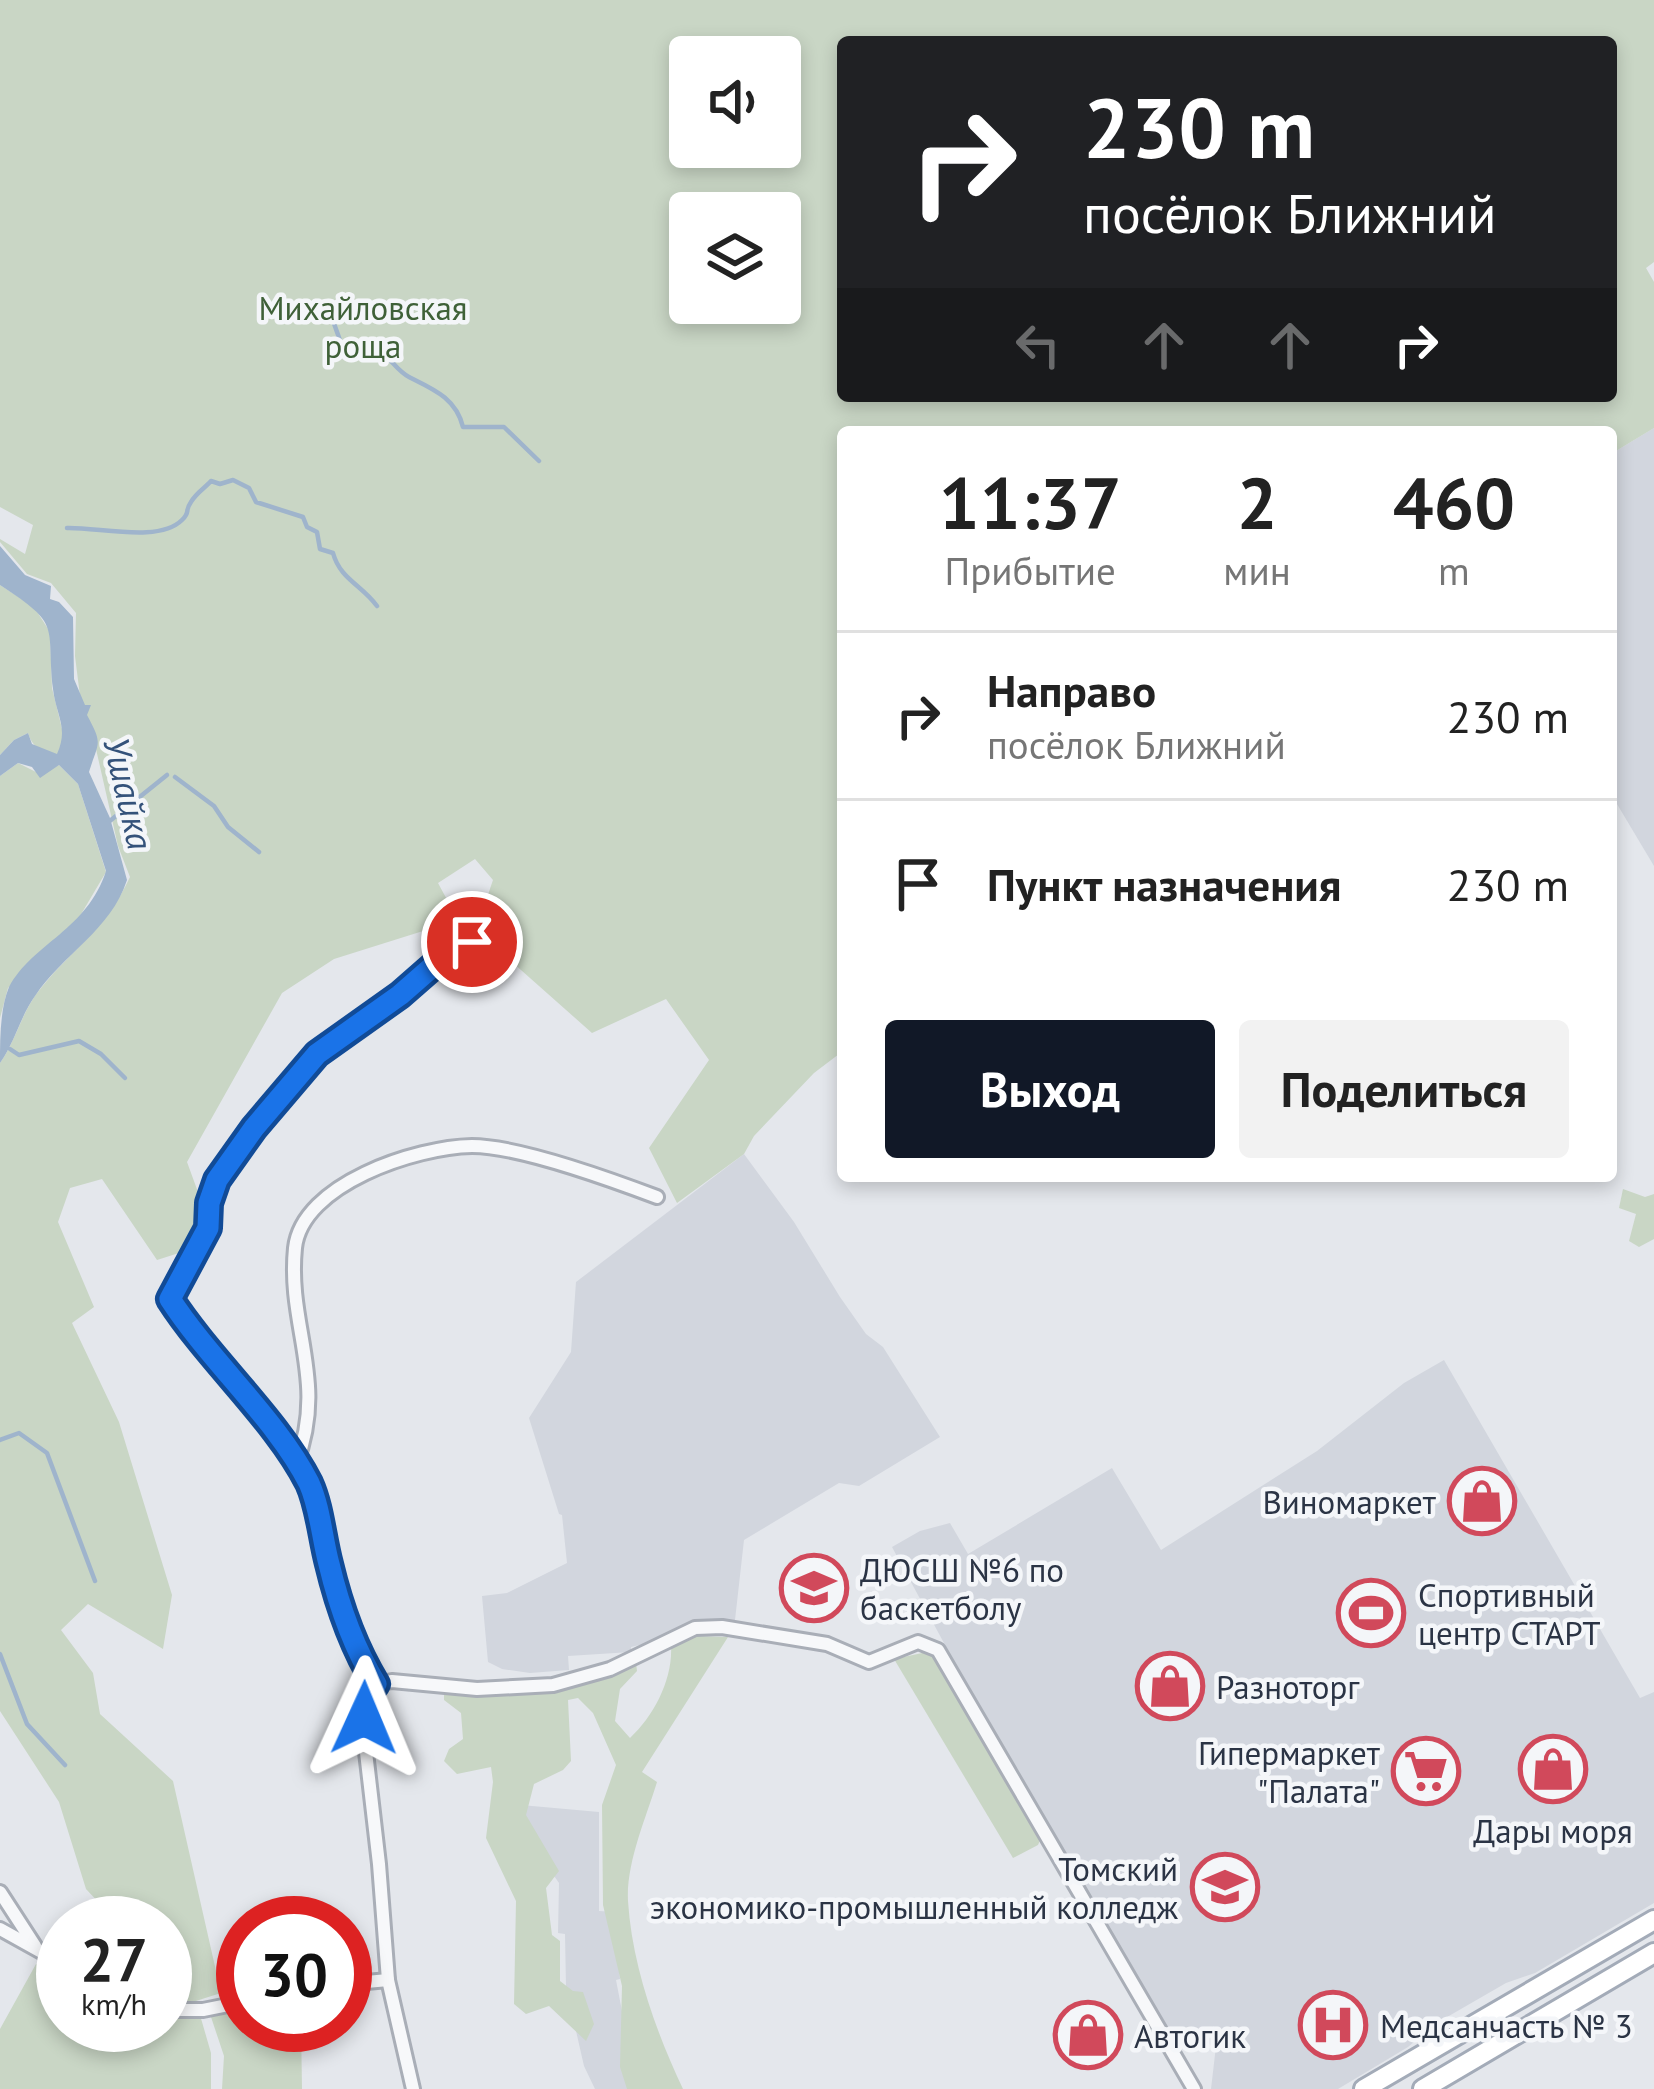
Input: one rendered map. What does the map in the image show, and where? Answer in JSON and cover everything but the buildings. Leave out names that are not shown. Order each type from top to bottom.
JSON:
[{"type":"main road","points":[[1364,2089],[1654,1920]]},
{"type":"main road","points":[[1423,2089],[1654,1953]]},
{"type":"street","points":[[376,1684],[359,1655],[330,1569],[310,1486],[196,1340],[170,1299],[208,1228],[209,1203],[217,1180],[268,1111],[337,1038],[400,995],[456,946],[472,942]]},
{"type":"street","points":[[296,1464],[309,1412],[309,1362],[296,1295],[298,1229],[315,1204],[335,1188],[400,1162],[473,1146],[584,1172],[657,1197]]},
{"type":"street","points":[[413,2089],[388,1980],[364,1735],[367,1697],[376,1684],[392,1681],[500,1689],[553,1685],[610,1669],[694,1628],[722,1627],[827,1644],[869,1662],[918,1642],[938,1650],[1194,2089]]},
{"type":"street","points":[[0,1892],[36,1948]]},
{"type":"street","points":[[0,1928],[36,1948]]},
{"type":"street","points":[[372,1981],[388,1980]]},
{"type":"shaded area","points":[[1654,428],[1654,866],[1617,804],[1617,450]]},
{"type":"shaded area","points":[[744,1154],[866,1334],[883,1347],[940,1437],[859,1486],[839,1483],[744,1540],[735,1620],[694,1623],[631,1647],[631,1652],[568,1656],[569,1670],[502,1669],[488,1662],[482,1596],[507,1593],[567,1563],[562,1515],[529,1418],[571,1352],[576,1282]]},
{"type":"shaded area","points":[[1444,1360],[1640,1698],[1654,1692],[1654,1903],[1535,1973],[1506,1983],[1435,2024],[1408,2047],[1338,2089],[1211,2089],[1216,2046],[1170,2035],[984,1717],[892,1547],[920,1531],[950,1523],[968,1554],[1112,1468],[1161,1550],[1317,1451],[1404,1383]]},
{"type":"shaded area","points":[[521,1805],[599,1812],[599,1911],[614,1912],[620,1979],[616,1980],[637,2089],[595,2089],[584,2066],[566,1987],[565,1934],[558,1933],[559,1883],[519,1825]]},
{"type":"green space","name":"Михайловская роща","points":[[0,0],[1654,0],[1654,262],[1646,268],[1654,282],[1654,428],[1617,450],[1617,426],[837,426],[837,1056],[754,1136],[744,1154],[677,1203],[649,1148],[709,1060],[666,999],[592,1033],[476,930],[493,880],[475,859],[438,883],[458,920],[334,959],[282,993],[187,1162],[202,1203],[182,1252],[157,1260],[102,1179],[70,1188],[58,1222],[94,1307],[72,1323],[119,1422],[172,1595],[163,1649],[88,1604],[61,1630],[93,1673],[100,1714],[173,1781],[216,1971],[216,1995],[192,2002],[192,1896],[93,1896],[86,1889],[59,1802],[0,1711],[0,1063],[34,997],[100,924],[130,877],[118,846],[91,727],[83,720],[75,656],[76,613],[51,583],[27,574],[0,539],[25,554],[33,525],[0,507]]},
{"type":"green space","points":[[0,585],[34,607],[50,632],[52,688],[64,737],[58,755],[36,746],[28,733],[0,755]]},
{"type":"green space","points":[[18,763],[38,773],[59,765],[78,784],[106,872],[80,916],[8,988],[0,1018],[0,776]]},
{"type":"green space","points":[[1623,1189],[1645,1197],[1654,1194],[1654,1239],[1639,1247],[1629,1241],[1636,1214],[1619,1208]]},
{"type":"green space","points":[[696,1636],[728,1637],[642,1772],[657,1782],[628,1886],[640,1974],[683,2089],[627,2089],[620,2067],[622,1986],[603,1905],[602,1805],[616,1765],[593,1713],[578,1698],[568,1700],[571,1761],[534,1784],[526,1815],[559,1871],[546,1888],[552,1935],[560,1941],[560,1981],[583,1992],[594,2024],[586,2041],[549,2006],[526,2014],[514,2004],[516,1901],[486,1838],[491,1767],[457,1774],[444,1761],[449,1749],[463,1739],[461,1713],[444,1700],[444,1694],[553,1691],[636,1663],[637,1671],[620,1689],[615,1721],[630,1738],[660,1696],[671,1646]]},
{"type":"green space","points":[[927,1652],[937,1658],[1041,1838],[1038,1845],[1013,1858],[894,1659]]},
{"type":"green space","points":[[36,1964],[36,2052],[192,2052],[192,2015],[200,2015],[211,2053],[211,2089],[0,2089],[0,2029]]},
{"type":"green space","points":[[223,2052],[301,2052],[302,2089],[222,2089]]},
{"type":"water","points":[[0,546],[25,575],[51,586],[50,599],[73,617],[74,679],[85,705],[91,705],[87,715],[97,738],[89,772],[110,818],[127,880],[110,913],[35,996],[0,1063],[2,1014],[9,987],[86,908],[106,871],[78,784],[59,765],[40,778],[32,767],[18,763],[0,776],[0,755],[14,740],[28,733],[32,744],[57,754],[62,737],[48,628],[34,609],[0,585]]},
{"type":"waterway","points":[[332,318],[346,357],[379,351],[449,402],[463,427],[504,427],[539,461]]},
{"type":"waterway","points":[[67,528],[159,531],[182,520],[193,499],[211,481],[233,480],[249,488],[256,502],[303,517],[307,527],[317,532],[320,549],[333,553],[341,569],[377,606]]},
{"type":"waterway","name":"Ушайка","points":[[106,824],[167,775]]},
{"type":"waterway","points":[[175,777],[214,806],[228,827],[259,852]]},
{"type":"waterway","points":[[10,1049],[19,1055],[79,1041],[101,1054],[125,1078]]},
{"type":"waterway","points":[[0,1440],[19,1433],[47,1453],[95,1581]]},
{"type":"waterway","points":[[0,1654],[27,1724],[65,1765]]},
{"type":"place","name":"Виномаркет","points":[[1482,1501]]},
{"type":"place","name":"ДЮСШ №6 по баскетболу","points":[[814,1588]]},
{"type":"place","name":"Спортивный центр СТАРТ","points":[[1371,1613]]},
{"type":"place","name":"Разноторг","points":[[1170,1686]]},
{"type":"place","name":"Дары моря","points":[[1553,1769]]},
{"type":"place","name":"Гипермаркет \"Палата\"","points":[[1426,1771]]},
{"type":"place","name":"Томский экономико-промышленный колледж","points":[[1225,1887]]},
{"type":"place","name":"Медсанчасть № 3","points":[[1333,2025]]},
{"type":"place","name":"Автогик","points":[[1088,2035]]},
{"type":"route","points":[[364,1718],[367,1697],[376,1684],[359,1655],[330,1569],[310,1486],[284,1444],[196,1340],[170,1299],[208,1228],[209,1203],[217,1180],[254,1128],[317,1054],[400,995],[456,946],[472,942]]}]
